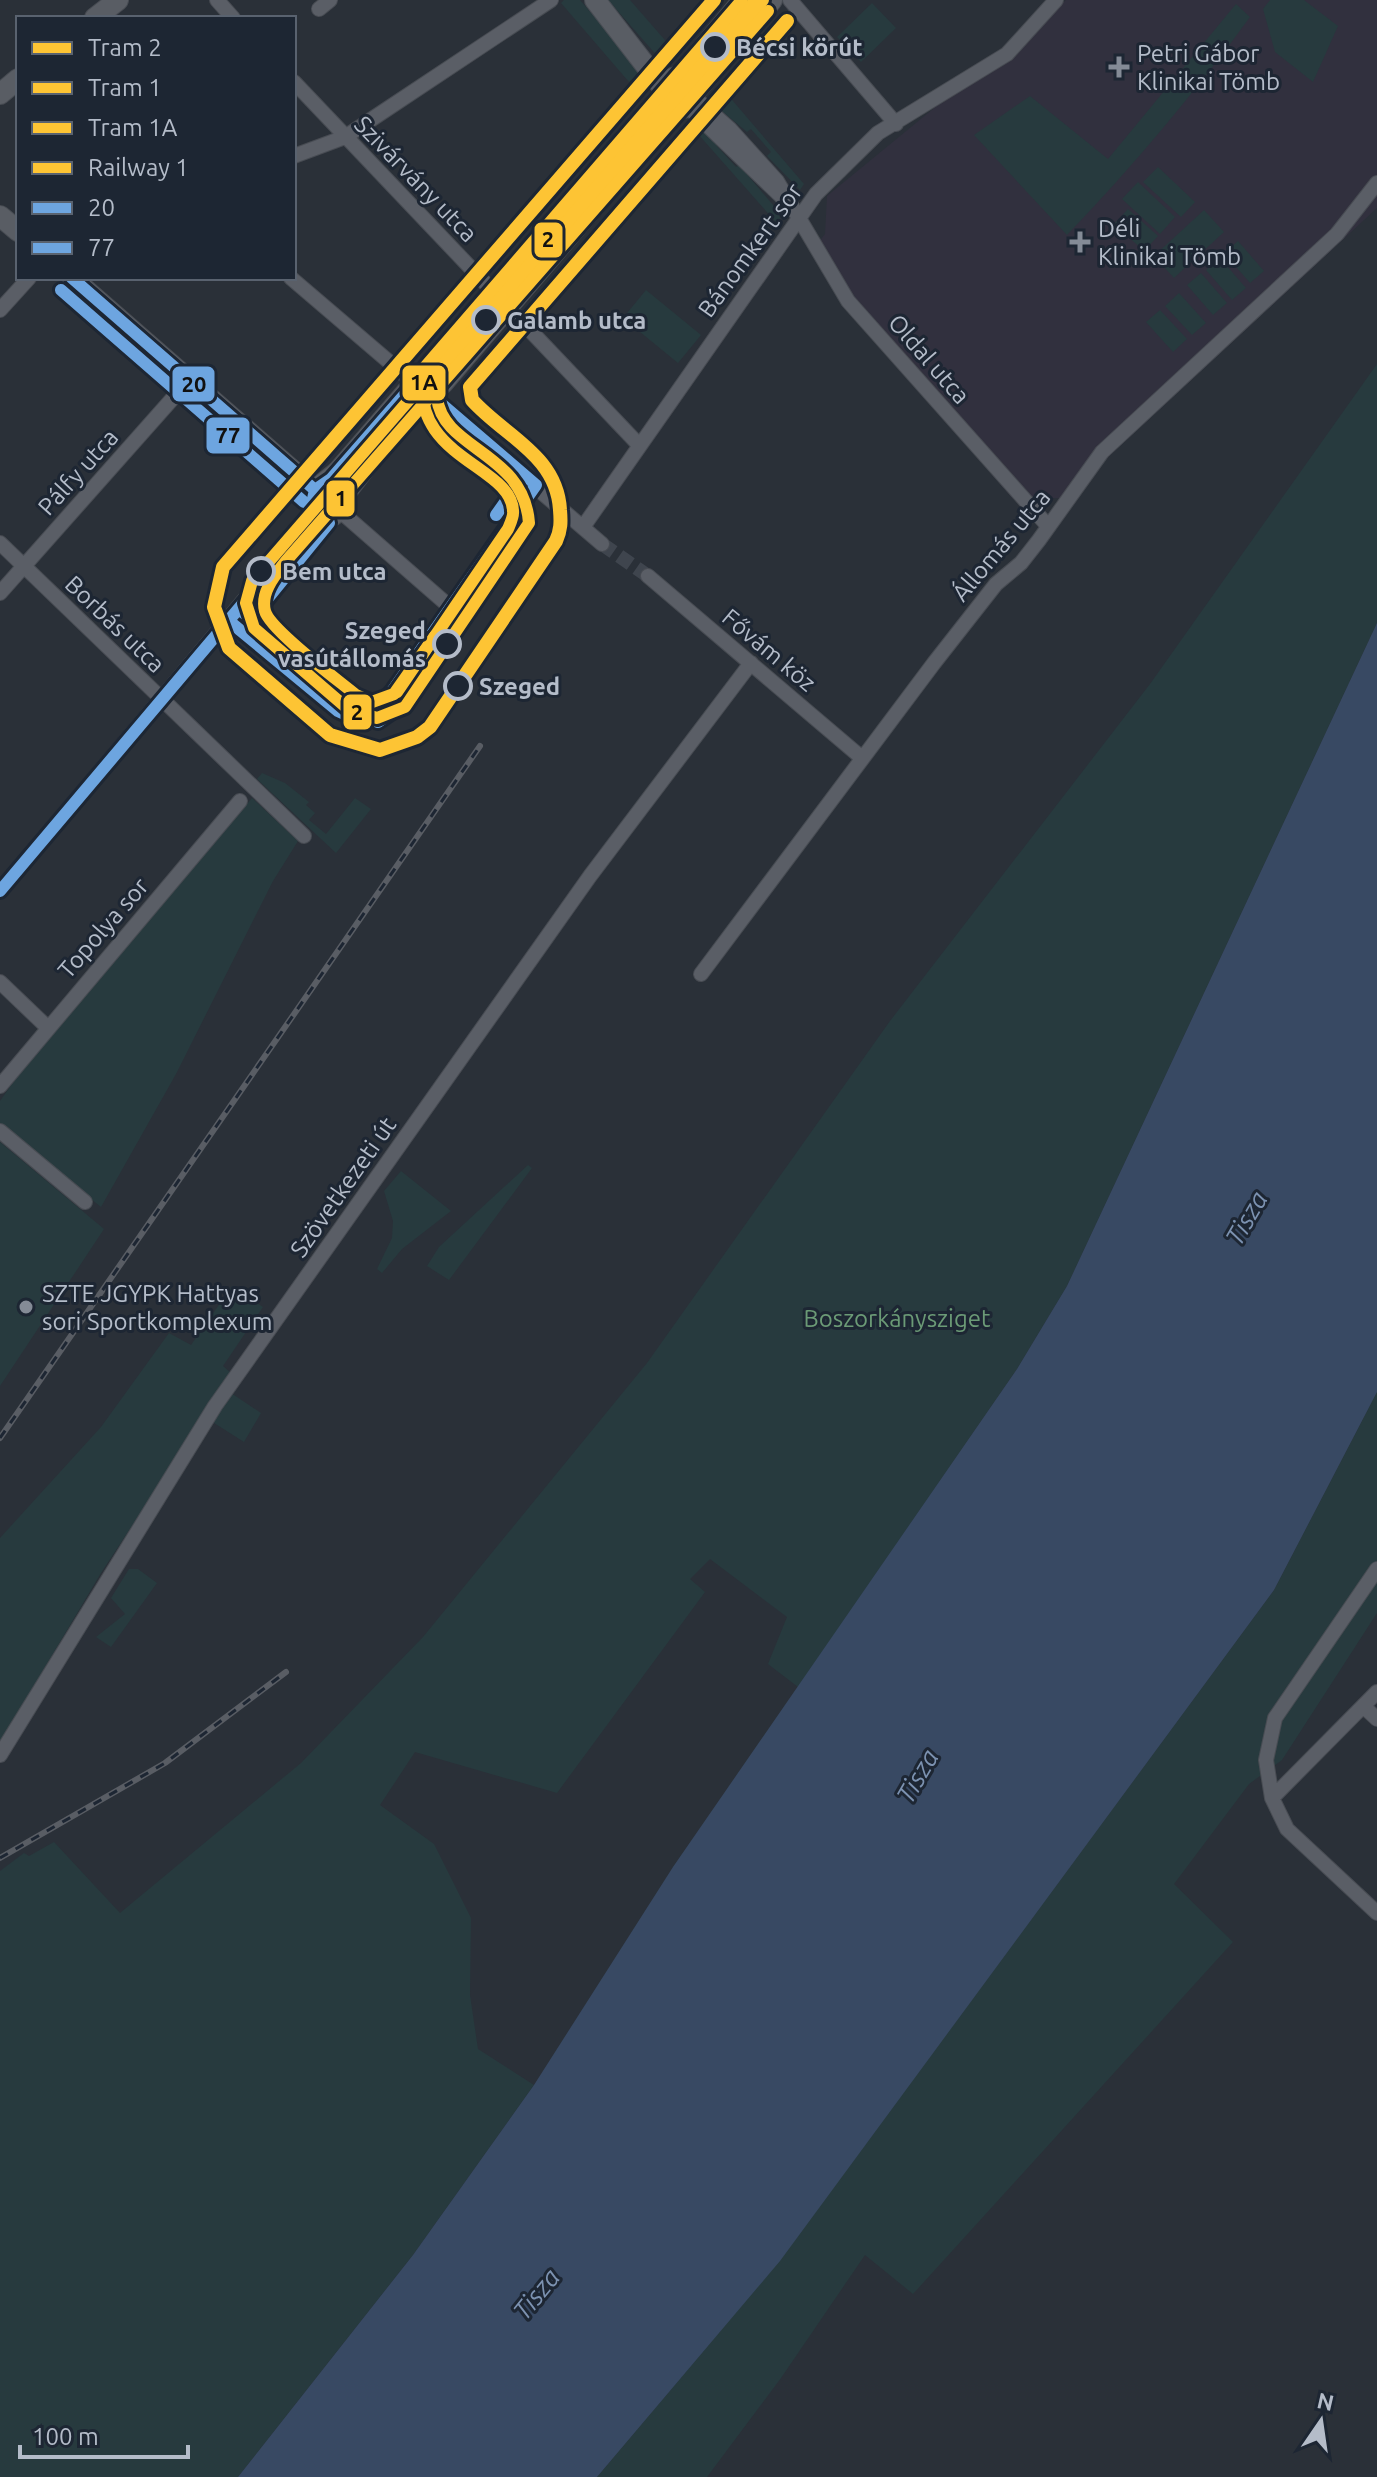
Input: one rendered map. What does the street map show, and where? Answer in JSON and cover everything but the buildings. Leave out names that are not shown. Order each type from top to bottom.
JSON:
[{"type":"street","points":[[98,16],[118,0]]},
{"type":"street","points":[[217,0],[231,16]]},
{"type":"street","points":[[296,155],[345,137],[551,0]]},
{"type":"street","points":[[595,0],[679,93]]},
{"type":"street","points":[[679,93],[743,0]]},
{"type":"street","points":[[317,513],[312,503],[320,487],[422,390],[679,93],[772,0]]},
{"type":"street","points":[[790,0],[896,124]]},
{"type":"street","name":"Bánomkert sor","points":[[583,527],[785,236],[797,211],[844,162],[878,133],[1007,54],[1056,0]]},
{"type":"street","name":"Szivárvány utca","points":[[296,84],[639,445]]},
{"type":"street","name":"Oldal utca","points":[[679,93],[730,129],[784,192],[814,241],[835,284],[848,301],[1048,526]]},
{"type":"street","name":"Oldal utca","points":[[679,93],[772,191],[797,211]]},
{"type":"street","name":"Állomás utca","points":[[701,974],[862,758],[996,584],[1021,563],[1102,452],[1337,234],[1377,183]]},
{"type":"street","points":[[784,192],[799,196],[816,194]]},
{"type":"street","points":[[0,216],[16,229]]},
{"type":"street","points":[[785,236],[799,235],[814,241]]},
{"type":"street","points":[[0,310],[27,280]]},
{"type":"street","points":[[74,280],[189,380],[320,487],[337,486],[342,503],[450,607]]},
{"type":"street","points":[[293,280],[602,544]]},
{"type":"street","name":"Pálfy utca","points":[[0,593],[189,380]]},
{"type":"street","points":[[317,513],[332,516],[422,390]]},
{"type":"street","points":[[239,609],[348,699],[370,708],[381,704],[536,485]]},
{"type":"street","points":[[0,891],[317,513]]},
{"type":"street","name":"Borbás utca","points":[[0,543],[304,836]]},
{"type":"street","name":"Fővám köz","points":[[648,576],[862,758]]},
{"type":"street","name":"Szövetkezeti út","points":[[0,1755],[215,1406],[590,876],[751,663]]},
{"type":"street","name":"Topolya sor","points":[[0,1086],[240,801]]},
{"type":"street","points":[[0,982],[47,1027]]},
{"type":"street","points":[[0,1131],[85,1202]]},
{"type":"street","points":[[1377,1569],[1275,1718],[1266,1760],[1272,1798],[1287,1829],[1377,1913]]},
{"type":"street","points":[[1272,1798],[1377,1692]]},
{"type":"street","points":[[1363,1706],[1377,1719]]},
{"type":"shaded area","name":"Déli Klinikai Tömb","points":[[1066,0],[1377,0],[1377,208],[1064,498],[1013,499],[837,296],[812,251],[825,234],[827,196]]},
{"type":"green space","points":[[564,0],[580,0],[642,71],[629,82],[561,3]]},
{"type":"green space","points":[[608,0],[630,0],[671,47],[659,58]]},
{"type":"green space","points":[[1270,0],[1304,0],[1338,26],[1313,82],[1275,52],[1263,9]]},
{"type":"green space","points":[[872,3],[896,28],[861,62],[837,37]]},
{"type":"green space","points":[[1236,4],[1250,17],[1162,129],[1067,235],[974,135],[1030,96],[1108,159]]},
{"type":"green space","points":[[727,94],[804,184],[800,190],[767,156],[771,152],[751,129],[747,132],[717,107]]},
{"type":"green space","points":[[701,129],[718,142],[716,145],[736,167],[739,165],[779,212],[781,228],[698,134]]},
{"type":"green space","points":[[1158,167],[1195,202],[1181,217],[1143,182]]},
{"type":"green space","points":[[1138,182],[1175,217],[1160,234],[1122,199]]},
{"type":"green space","points":[[1128,209],[1158,236],[1144,251],[1114,224]]},
{"type":"green space","points":[[1204,210],[1224,232],[1174,278],[1154,256]]},
{"type":"green space","points":[[1238,241],[1264,271],[1250,283],[1224,253]]},
{"type":"green space","points":[[1220,258],[1246,288],[1232,300],[1206,270]]},
{"type":"green space","points":[[1201,273],[1227,303],[1213,315],[1187,285]]},
{"type":"green space","points":[[646,290],[701,335],[678,363],[623,318]]},
{"type":"green space","points":[[1179,293],[1206,323],[1192,335],[1165,306]]},
{"type":"green space","points":[[1160,310],[1187,339],[1173,352],[1146,322]]},
{"type":"green space","name":"Boszorkánysziget","points":[[1377,364],[1377,623],[1067,1286],[1017,1369],[798,1687],[768,1664],[787,1617],[710,1559],[690,1579],[705,1592],[557,1793],[415,1752],[380,1805],[434,1844],[471,1918],[470,1995],[478,2049],[534,2085],[413,2255],[238,2477],[0,2477],[0,1871],[24,1853],[29,1856],[54,1842],[120,1913],[301,1763],[423,1637],[647,1363],[890,1021],[1150,684]]},
{"type":"green space","points":[[262,773],[285,783],[309,802],[306,805],[315,813],[309,820],[326,834],[355,798],[371,809],[336,853],[257,779]]},
{"type":"green space","points":[[252,798],[298,841],[273,881],[176,1074],[101,1207],[0,1126],[0,1101],[19,1074]]},
{"type":"green space","name":"SZTE JGYPK Hattyas sori Sportkomplexum","points":[[0,1142],[104,1229],[0,1386]]},
{"type":"green space","points":[[528,1165],[532,1168],[449,1280],[427,1266],[439,1247]]},
{"type":"green space","points":[[401,1171],[451,1211],[402,1249],[382,1273],[377,1269],[392,1238],[393,1221],[384,1191]]},
{"type":"green space","points":[[232,1286],[263,1307],[223,1366],[232,1374],[101,1573],[0,1743],[0,1538],[101,1427],[169,1333],[191,1345]]},
{"type":"green space","points":[[1377,1392],[1377,1613],[1282,1760],[1249,1784],[1174,1884],[1233,1942],[913,2294],[865,2255],[781,2378],[707,2477],[597,2477],[780,2260],[1274,1590]]},
{"type":"green space","points":[[231,1393],[261,1413],[244,1442],[211,1421]]},
{"type":"green space","points":[[129,1569],[138,1569],[157,1583],[111,1647],[96,1637],[125,1614],[111,1598]]},
{"type":"water","name":"Tisza","points":[[1377,623],[1377,1392],[1274,1590],[780,2261],[597,2477],[238,2477],[413,2255],[534,2085],[673,1867],[1017,1369],[1067,1286]]},
{"type":"tunnel","points":[[602,544],[648,576]]},
{"type":"tram line","name":"1A","points":[[397,692],[508,529],[513,513],[508,495],[496,481],[443,440],[430,421],[423,397],[425,367],[742,0]]},
{"type":"tram line","name":"2","points":[[756,0],[252,581],[246,603],[254,628],[348,709],[377,718],[405,707],[529,523],[524,499],[513,481],[453,429],[442,415],[437,398],[440,373],[763,0]]},
{"type":"tram line","name":"1","points":[[435,636],[394,694],[372,702],[356,695],[279,630],[265,611],[265,597],[286,561],[768,11]]},
{"type":"tram line","points":[[335,697],[354,708],[369,710],[398,700],[470,597],[494,577]]},
{"type":"railway","points":[[0,1438],[480,746]]},
{"type":"railway","points":[[0,1858],[165,1763],[286,1672]]},
{"type":"rail line","name":"1","points":[[714,0],[223,567],[214,607],[229,648],[330,735],[380,750],[417,737],[430,727],[556,541],[560,510],[557,491],[549,475],[527,448],[472,400],[470,387],[787,21]]},
{"type":"transit line","name":"20","points":[[74,280],[315,490]]},
{"type":"transit line","name":"77","points":[[61,290],[304,502]]},
{"type":"transit line","name":"20","points":[[413,385],[437,400],[536,485]]},
{"type":"transit line","name":"20","points":[[0,891],[306,529],[317,513],[312,503],[315,490],[331,479],[413,385]]},
{"type":"transit line","name":"77","points":[[331,506],[329,500],[343,490],[416,406],[515,488],[496,515]]},
{"type":"transit line","name":"20","points":[[370,708],[381,704],[393,690],[536,485]]},
{"type":"transit line","name":"77","points":[[251,619],[329,523]]},
{"type":"transit line","name":"20","points":[[239,609],[348,699],[370,708]]},
{"type":"transit line","name":"77","points":[[229,621],[338,711],[364,723]]},
{"type":"transit line","name":"77","points":[[378,722],[398,708],[445,642]]},
{"type":"place","name":"Bécsi körút","points":[[715,47]]},
{"type":"place","name":"Petri Gábor Klinikai Tömb","points":[[1119,67]]},
{"type":"place","name":"Déli Klinikai Tömb","points":[[1080,242]]},
{"type":"place","name":"Galamb utca","points":[[486,320]]},
{"type":"place","name":"Bem utca","points":[[261,571]]},
{"type":"place","name":"Szeged vasútállomás","points":[[447,644]]},
{"type":"place","name":"Szeged","points":[[458,686]]},
{"type":"place","name":"SZTE JGYPK Hattyas sori Sportkomplexum","points":[[26,1307]]}]
